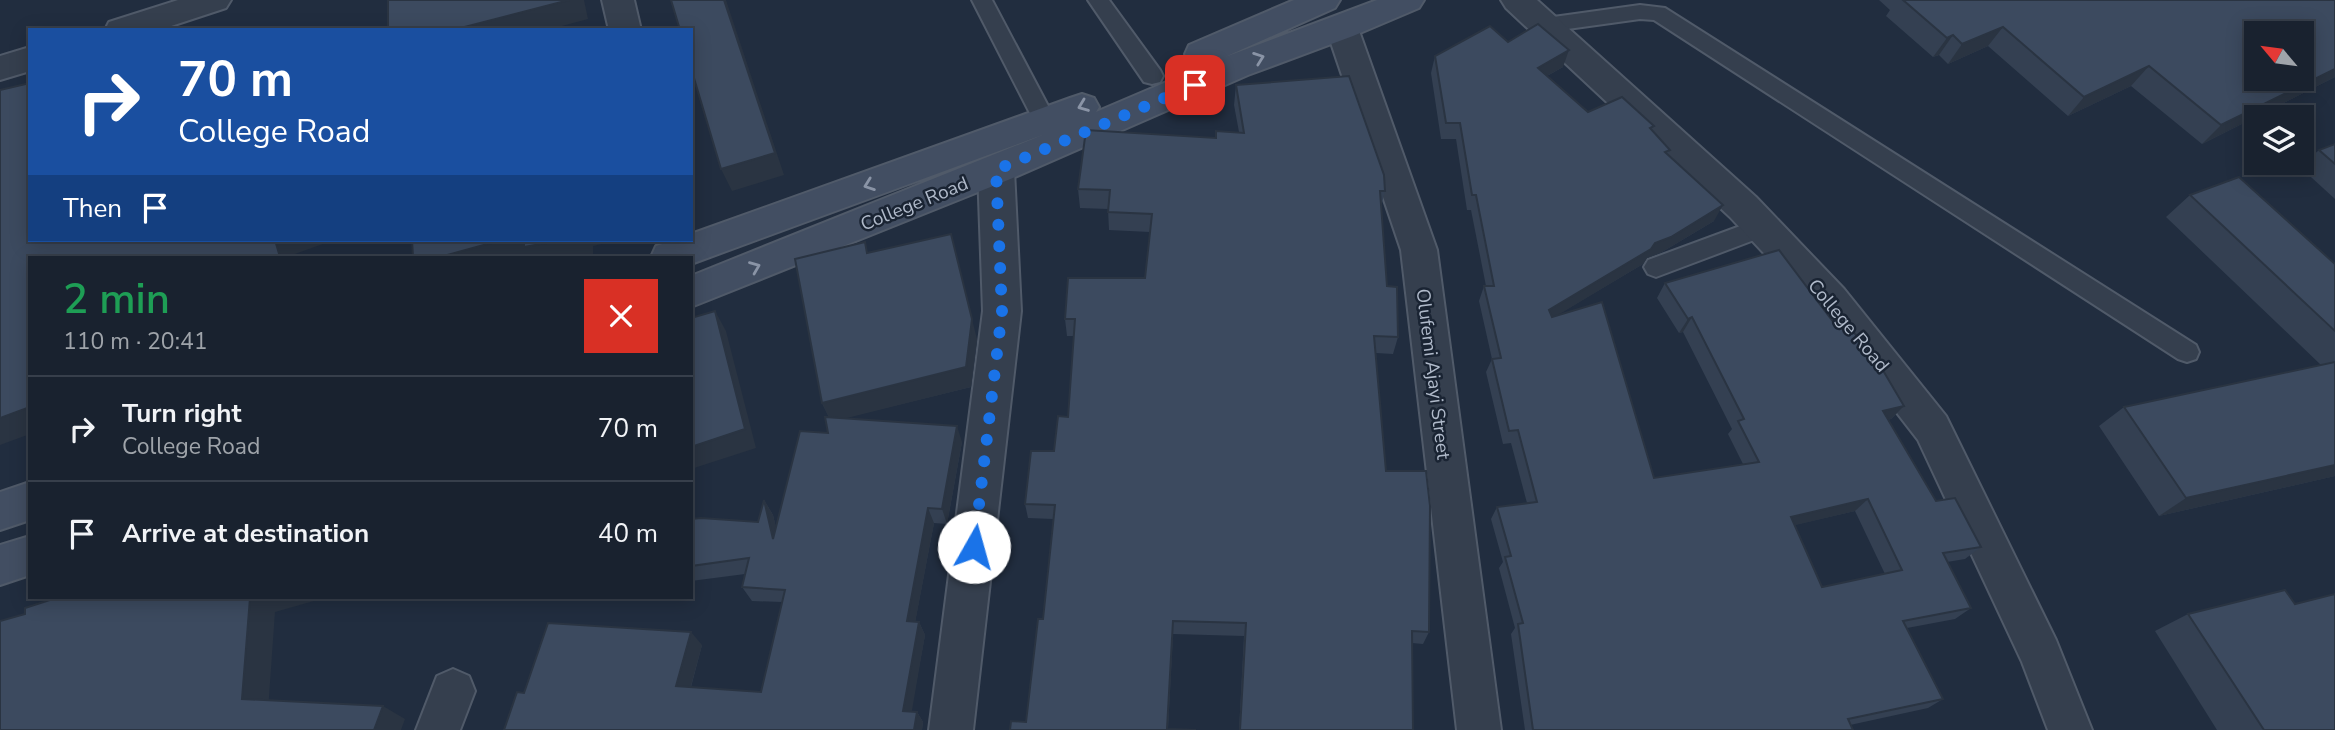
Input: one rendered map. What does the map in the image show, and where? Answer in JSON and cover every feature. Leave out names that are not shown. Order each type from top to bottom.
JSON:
[{"type":"main road","name":"College Road","points":[[675,250],[1045,121],[1152,76],[1333,14],[1408,0]]},
{"type":"main road","name":"College Road","points":[[693,291],[996,170],[1236,66],[1333,14]]},
{"type":"main road","points":[[0,512],[28,502]]},
{"type":"main road","points":[[0,565],[28,556]]},
{"type":"street","points":[[127,28],[215,0]]},
{"type":"street","points":[[618,0],[625,28]]},
{"type":"street","name":"College Road","points":[[1517,0],[1762,227],[1831,300],[1932,428],[2041,655],[2070,730]]},
{"type":"street","name":"Olufemi Ajayi Street","points":[[1333,14],[1419,250],[1479,730]]},
{"type":"street","points":[[0,68],[28,60]]},
{"type":"street","points":[[951,730],[1002,311],[996,170]]},
{"type":"lane","points":[[982,0],[1045,121]]},
{"type":"lane","points":[[1103,1],[1152,76]]},
{"type":"lane","points":[[1546,25],[1640,12],[1658,13],[2187,352]]},
{"type":"lane","points":[[1656,267],[1762,227]]},
{"type":"building","points":[[388,0],[569,0],[461,28],[388,28]]},
{"type":"building","points":[[671,0],[724,0],[775,153],[721,169],[693,75],[693,28],[679,28]]},
{"type":"building","points":[[1903,0],[2335,0],[2335,69],[2314,79],[2314,21],[2244,21],[2244,91],[2290,91],[2262,105],[2244,105],[2244,114],[2221,125],[2149,66],[2084,97],[2003,27],[1962,44],[1953,35],[1947,38]]},
{"type":"building","points":[[1538,24],[1569,50],[1538,68],[1588,112],[1622,97],[1654,126],[1650,128],[1670,150],[1665,152],[1723,205],[1671,237],[1655,243],[1651,249],[1549,310],[1552,317],[1602,302],[1654,478],[1759,462],[1738,421],[1744,419],[1692,317],[1688,319],[1665,283],[1779,250],[1837,327],[1848,325],[1881,367],[1904,406],[1883,411],[1936,501],[1955,498],[1981,547],[1943,553],[1971,608],[1903,621],[1943,699],[1848,719],[1853,730],[1533,730],[1518,624],[1523,623],[1505,557],[1511,556],[1497,507],[1537,502],[1518,430],[1509,431],[1492,359],[1501,358],[1484,286],[1494,286],[1476,195],[1472,195],[1460,123],[1446,123],[1435,56],[1490,26],[1508,42]],"holes":[[[1868,499],[1902,570],[1822,587],[1791,517]]]},
{"type":"building","points":[[1349,76],[1384,175],[1385,191],[1380,191],[1387,286],[1397,287],[1398,337],[1374,336],[1386,471],[1426,471],[1430,506],[1429,632],[1412,631],[1413,730],[1240,730],[1246,623],[1173,621],[1167,729],[1196,730],[1010,730],[1011,721],[1026,722],[1038,619],[1043,619],[1055,505],[1025,504],[1031,451],[1054,451],[1058,416],[1068,417],[1075,319],[1065,319],[1068,278],[1145,278],[1152,214],[1108,212],[1110,190],[1078,189],[1086,130],[1216,138],[1216,131],[1244,133],[1236,85]]},
{"type":"building","points":[[28,83],[28,242],[276,242],[280,256],[28,256],[28,408],[0,418],[0,90]]},
{"type":"building","points":[[2335,144],[2335,164],[2319,150]]},
{"type":"building","points":[[2239,177],[2335,264],[2335,331],[2190,195]]},
{"type":"building","points":[[951,234],[972,319],[966,367],[822,403],[795,259],[865,242],[867,253]]},
{"type":"building","points":[[412,242],[495,242],[444,256],[413,256]]},
{"type":"building","points":[[524,242],[552,242],[524,247]]},
{"type":"building","points":[[715,311],[745,429],[693,446],[693,317]]},
{"type":"building","points":[[2335,362],[2335,465],[2186,498],[2124,407]]},
{"type":"building","points":[[825,417],[957,426],[942,509],[928,508],[907,621],[919,622],[903,711],[917,712],[914,730],[504,730],[517,692],[524,693],[548,623],[691,632],[676,686],[761,692],[785,590],[742,587],[749,558],[693,566],[693,519],[758,522],[764,500],[773,539],[800,431],[828,433]]},
{"type":"building","points":[[2285,590],[2295,604],[2335,594],[2335,730],[2264,730],[2188,614]]},
{"type":"building","points":[[53,599],[250,599],[242,699],[383,706],[374,730],[0,730],[0,621],[25,614],[25,608]]},
{"type":"route","points":[[974,547],[1002,311],[996,170],[1195,85]]}]
